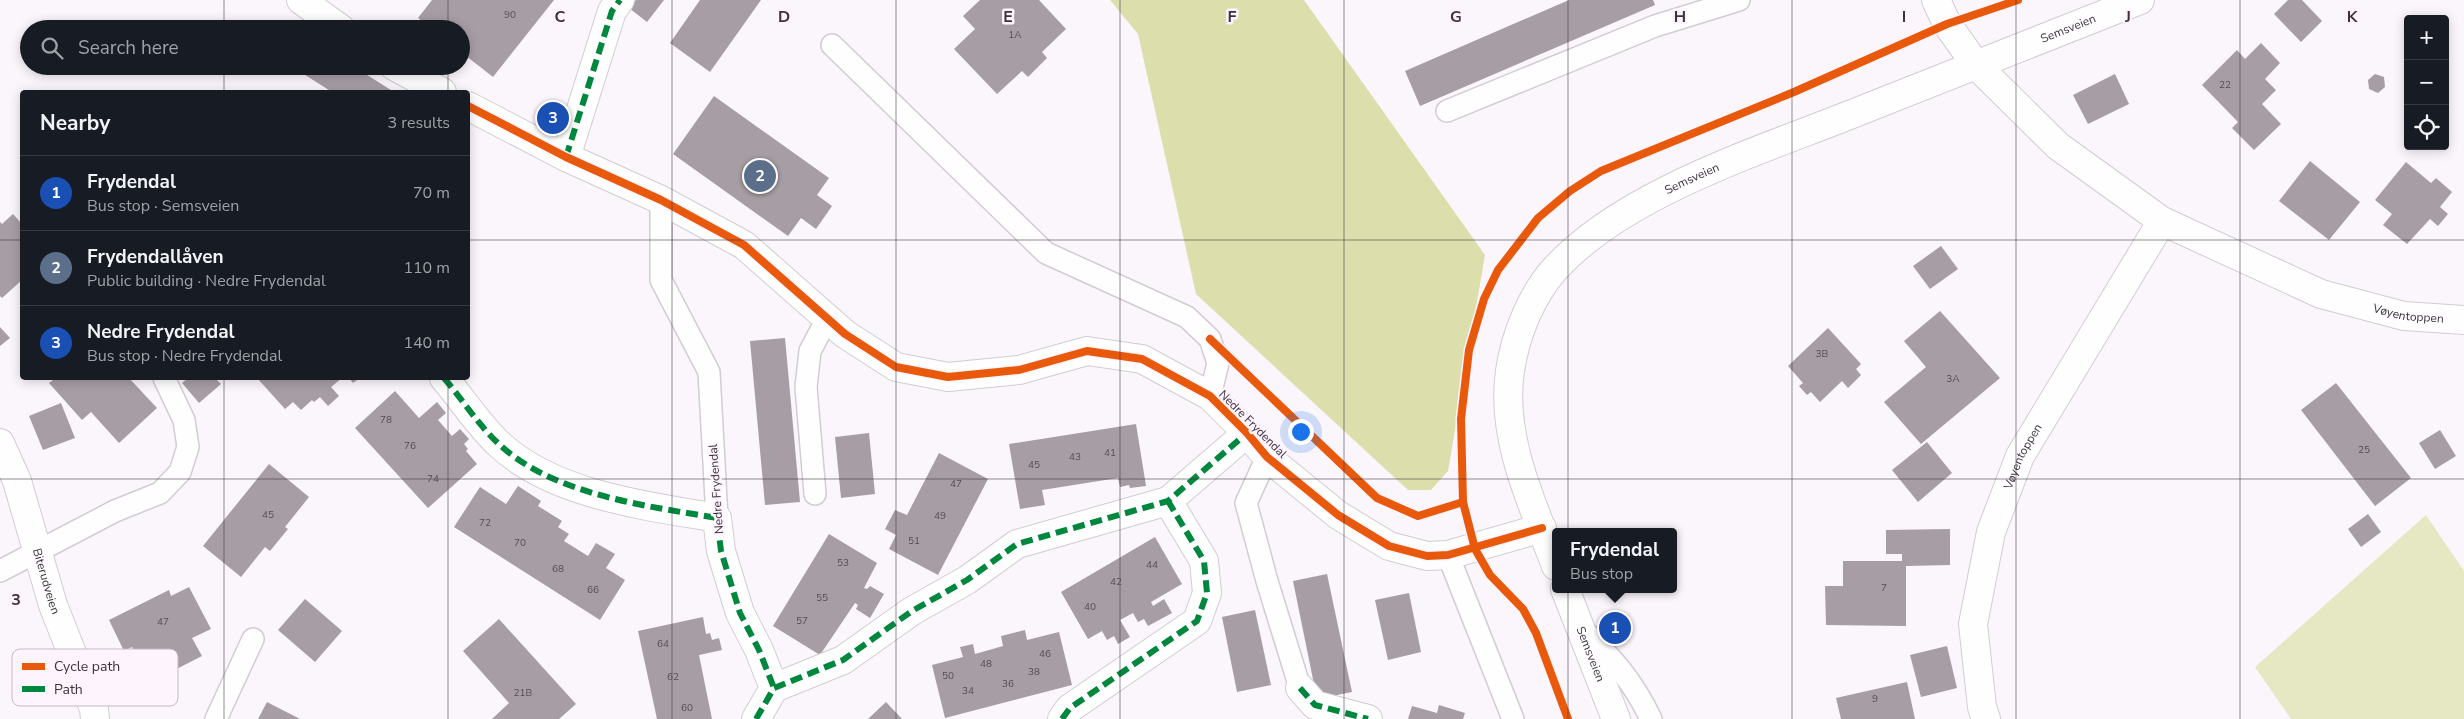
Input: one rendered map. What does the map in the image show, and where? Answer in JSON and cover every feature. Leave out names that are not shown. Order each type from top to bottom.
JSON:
[{"type":"street","points":[[301,0],[329,20]]},
{"type":"street","points":[[566,157],[612,11],[620,0]]},
{"type":"street","name":"Vøyentoppen","points":[[1936,0],[1947,24],[1976,65],[2058,146],[2162,221],[2321,294],[2404,316],[2464,320]]},
{"type":"street","name":"Semsveien","points":[[1552,555],[1513,443],[1508,407],[1510,371],[1519,335],[1533,302],[1553,271],[1578,248],[1617,219],[1705,172],[2140,0]]},
{"type":"street","points":[[411,75],[438,90]]},
{"type":"street","name":"Nedre Frydendal","points":[[470,107],[566,157],[661,200],[744,245],[845,334],[896,367],[948,377],[1019,370],[1087,351],[1142,359],[1210,396],[1247,433],[1267,457],[1338,515],[1388,546],[1427,556],[1448,556],[1542,528]]},
{"type":"street","name":"Vøyentoppen","points":[[1986,719],[1982,707],[1973,624],[1991,532],[2020,456],[2162,221]]},
{"type":"street","points":[[446,380],[499,445],[536,472],[625,502],[717,518]]},
{"type":"street","name":"Nedre Frydendal","points":[[717,518],[720,551],[740,613],[759,650],[774,688],[843,660],[912,611],[966,580],[1017,544],[1168,501],[1247,433]]},
{"type":"street","name":"Biterudveien","points":[[0,443],[17,481],[53,605],[70,649]]},
{"type":"street","points":[[1062,719],[1070,708],[1197,621],[1207,594],[1204,561],[1168,501]]},
{"type":"street","name":"Semsveien","points":[[1567,593],[1616,719]]},
{"type":"street","points":[[756,719],[774,688]]},
{"type":"street","name":"Nedre Frydendal","points":[[1300,688],[1315,706],[1368,719]]},
{"type":"street","name":"Biterudveien","points":[[93,706],[94,719]]},
{"type":"lane","points":[[1447,111],[1655,26],[1739,0]]},
{"type":"lane","points":[[832,45],[1046,253],[1187,317],[1210,338],[1218,362],[1210,396]]},
{"type":"lane","name":"Nedre Frydendal","points":[[661,200],[661,280],[709,372],[717,518]]},
{"type":"lane","points":[[815,494],[806,387],[810,351],[827,319]]},
{"type":"lane","points":[[0,571],[115,511],[160,493],[180,472],[188,448],[184,420],[165,380]]},
{"type":"lane","name":"Nedre Frydendal","points":[[1267,457],[1246,503],[1266,581],[1300,688]]},
{"type":"lane","points":[[1448,556],[1513,719]]},
{"type":"lane","points":[[1579,626],[1618,664],[1639,694],[1651,719]]},
{"type":"lane","points":[[216,719],[253,639]]},
{"type":"green space","points":[[1110,0],[1304,0],[1485,255],[1448,471],[1431,490],[1408,490],[1196,294],[1138,34]]},
{"type":"green space","points":[[2426,515],[2464,571],[2464,719],[2291,719],[2255,667]]},
{"type":"building","points":[[432,0],[554,0],[493,77],[470,59],[470,20],[421,20],[418,18]]},
{"type":"building","points":[[636,0],[664,0],[647,22],[629,8]]},
{"type":"building","points":[[700,0],[761,0],[710,72],[670,43]]},
{"type":"building","points":[[980,0],[1039,0],[1066,29],[1042,52],[1047,58],[1028,77],[1022,71],[997,94],[954,49],[975,29],[963,16]]},
{"type":"building","points":[[1569,0],[1653,0],[1655,5],[1420,106],[1405,71]]},
{"type":"building","points":[[2288,0],[2302,0],[2322,21],[2301,42],[2274,14]]},
{"type":"building","points":[[2261,43],[2280,63],[2265,79],[2276,90],[2262,104],[2281,124],[2254,150],[2232,128],[2238,122],[2202,85],[2237,50],[2245,59]]},
{"type":"building","points":[[2115,74],[2129,104],[2088,124],[2073,95]]},
{"type":"building","points":[[2375,74],[2384,77],[2385,87],[2378,93],[2369,89],[2368,80]]},
{"type":"building","points":[[305,75],[367,75],[391,90],[329,90]]},
{"type":"building","points":[[714,96],[829,178],[817,195],[832,206],[816,229],[801,218],[788,236],[673,154]]},
{"type":"building","points":[[2310,161],[2360,202],[2329,240],[2279,201]]},
{"type":"building","points":[[2406,162],[2431,183],[2436,178],[2452,192],[2440,207],[2448,214],[2438,226],[2430,219],[2407,244],[2383,225],[2392,214],[2375,200]]},
{"type":"building","points":[[13,214],[20,222],[20,282],[2,298],[0,296],[0,222],[2,224]]},
{"type":"building","points":[[1941,246],[1958,269],[1930,289],[1913,266]]},
{"type":"building","points":[[1940,311],[2000,378],[1921,444],[1884,402],[1926,367],[1904,341]]},
{"type":"building","points":[[0,327],[10,338],[0,346]]},
{"type":"building","points":[[1828,328],[1861,364],[1856,369],[1861,375],[1848,388],[1842,381],[1820,402],[1811,392],[1807,395],[1799,386],[1803,383],[1788,366]]},
{"type":"building","points":[[785,338],[800,502],[765,505],[750,341]]},
{"type":"building","points":[[53,380],[131,380],[157,408],[119,443],[91,412],[82,420],[49,383]]},
{"type":"building","points":[[186,380],[217,380],[221,384],[199,403],[182,383]]},
{"type":"building","points":[[259,380],[340,380],[331,387],[339,396],[328,406],[320,397],[314,402],[312,400],[301,410],[293,402],[285,409]]},
{"type":"building","points":[[2336,383],[2411,478],[2375,506],[2301,410]]},
{"type":"building","points":[[395,391],[419,418],[437,402],[446,413],[438,420],[452,436],[460,429],[469,439],[464,444],[468,449],[466,451],[477,464],[428,508],[355,428]]},
{"type":"building","points":[[61,403],[75,438],[43,450],[29,416]]},
{"type":"building","points":[[1136,424],[1146,486],[1130,488],[1129,485],[1120,487],[1118,478],[1042,490],[1045,505],[1020,509],[1009,444]]},
{"type":"building","points":[[2440,430],[2456,456],[2435,469],[2419,443]]},
{"type":"building","points":[[869,433],[875,494],[841,498],[835,437]]},
{"type":"building","points":[[1927,442],[1952,473],[1918,502],[1892,470]]},
{"type":"building","points":[[939,453],[988,479],[938,575],[889,549],[896,535],[885,529],[895,510],[907,515]]},
{"type":"building","points":[[269,464],[309,497],[285,527],[288,529],[270,551],[265,547],[241,577],[203,546]]},
{"type":"building","points":[[518,486],[541,501],[538,506],[562,521],[558,527],[569,534],[564,541],[588,556],[596,543],[615,554],[606,568],[625,580],[600,620],[454,527],[480,487],[506,504]]},
{"type":"building","points":[[2368,514],[2381,532],[2361,547],[2348,529]]},
{"type":"building","points":[[1950,529],[1950,565],[1906,566],[1906,626],[1826,625],[1825,586],[1843,586],[1843,561],[1902,561],[1902,554],[1886,554],[1886,530]]},
{"type":"building","points":[[829,534],[877,563],[864,588],[867,589],[870,586],[884,594],[870,618],[856,609],[858,605],[855,603],[820,655],[773,626]]},
{"type":"building","points":[[1155,537],[1182,584],[1151,602],[1153,606],[1164,599],[1172,613],[1148,626],[1144,619],[1138,622],[1133,613],[1120,620],[1130,637],[1118,644],[1114,636],[1107,640],[1102,631],[1088,639],[1061,592]]},
{"type":"building","points":[[1327,574],[1352,692],[1317,699],[1293,581]]},
{"type":"building","points":[[189,587],[211,629],[192,638],[202,656],[178,668],[178,649],[133,649],[132,647],[123,649],[109,620],[169,590],[171,596]]},
{"type":"building","points":[[1409,593],[1421,652],[1388,660],[1375,600]]},
{"type":"building","points":[[305,599],[342,631],[315,662],[278,630]]},
{"type":"building","points":[[1255,610],[1271,685],[1237,692],[1222,617]]},
{"type":"building","points":[[703,617],[706,634],[710,633],[712,640],[719,638],[722,650],[699,655],[712,719],[657,719],[638,631]]},
{"type":"building","points":[[499,619],[576,704],[559,719],[492,719],[509,703],[463,651]]},
{"type":"building","points":[[1025,630],[1027,640],[1059,632],[1072,685],[945,718],[932,665],[963,657],[960,647],[973,644],[975,654],[1003,646],[1001,636]]},
{"type":"building","points":[[1947,646],[1957,688],[1921,697],[1910,655]]},
{"type":"building","points":[[1907,682],[1915,719],[1841,719],[1836,698]]},
{"type":"building","points":[[267,702],[300,719],[258,719]]},
{"type":"building","points":[[886,702],[902,719],[868,719]]},
{"type":"building","points":[[1439,705],[1465,713],[1463,719],[1408,719],[1412,706],[1437,713]]},
{"type":"marked path","points":[[566,157],[612,11],[620,0]]},
{"type":"marked path","points":[[446,380],[492,438],[522,462],[547,476],[602,496],[661,509],[717,518],[721,551],[740,613],[759,650],[774,688]]},
{"type":"marked path","points":[[756,719],[774,688],[843,660],[912,611],[967,580],[1017,544],[1168,501],[1247,433]]},
{"type":"marked path","points":[[1062,719],[1070,708],[1197,621],[1207,593],[1204,561],[1168,501]]},
{"type":"marked path","points":[[1300,688],[1315,705],[1368,719]]},
{"type":"cycle path","points":[[1568,719],[1536,633],[1523,609],[1490,575],[1475,549],[1463,502],[1461,419],[1469,350],[1484,299],[1498,270],[1538,218],[1570,191],[1601,171],[1794,92],[1947,24],[2018,0]]},
{"type":"cycle path","points":[[470,107],[566,157],[661,200],[744,245],[845,334],[896,367],[948,377],[1019,370],[1087,351],[1142,359],[1210,396],[1247,433],[1267,457],[1338,515],[1389,546],[1427,556],[1448,555],[1542,528]]},
{"type":"cycle path","points":[[1210,339],[1377,498],[1418,516],[1463,502]]},
{"type":"place","name":"Nedre Frydendal","points":[[553,118]]},
{"type":"place","name":"Frydendallåven","points":[[760,176]]},
{"type":"place","name":"Frydendal","points":[[1615,628]]}]
